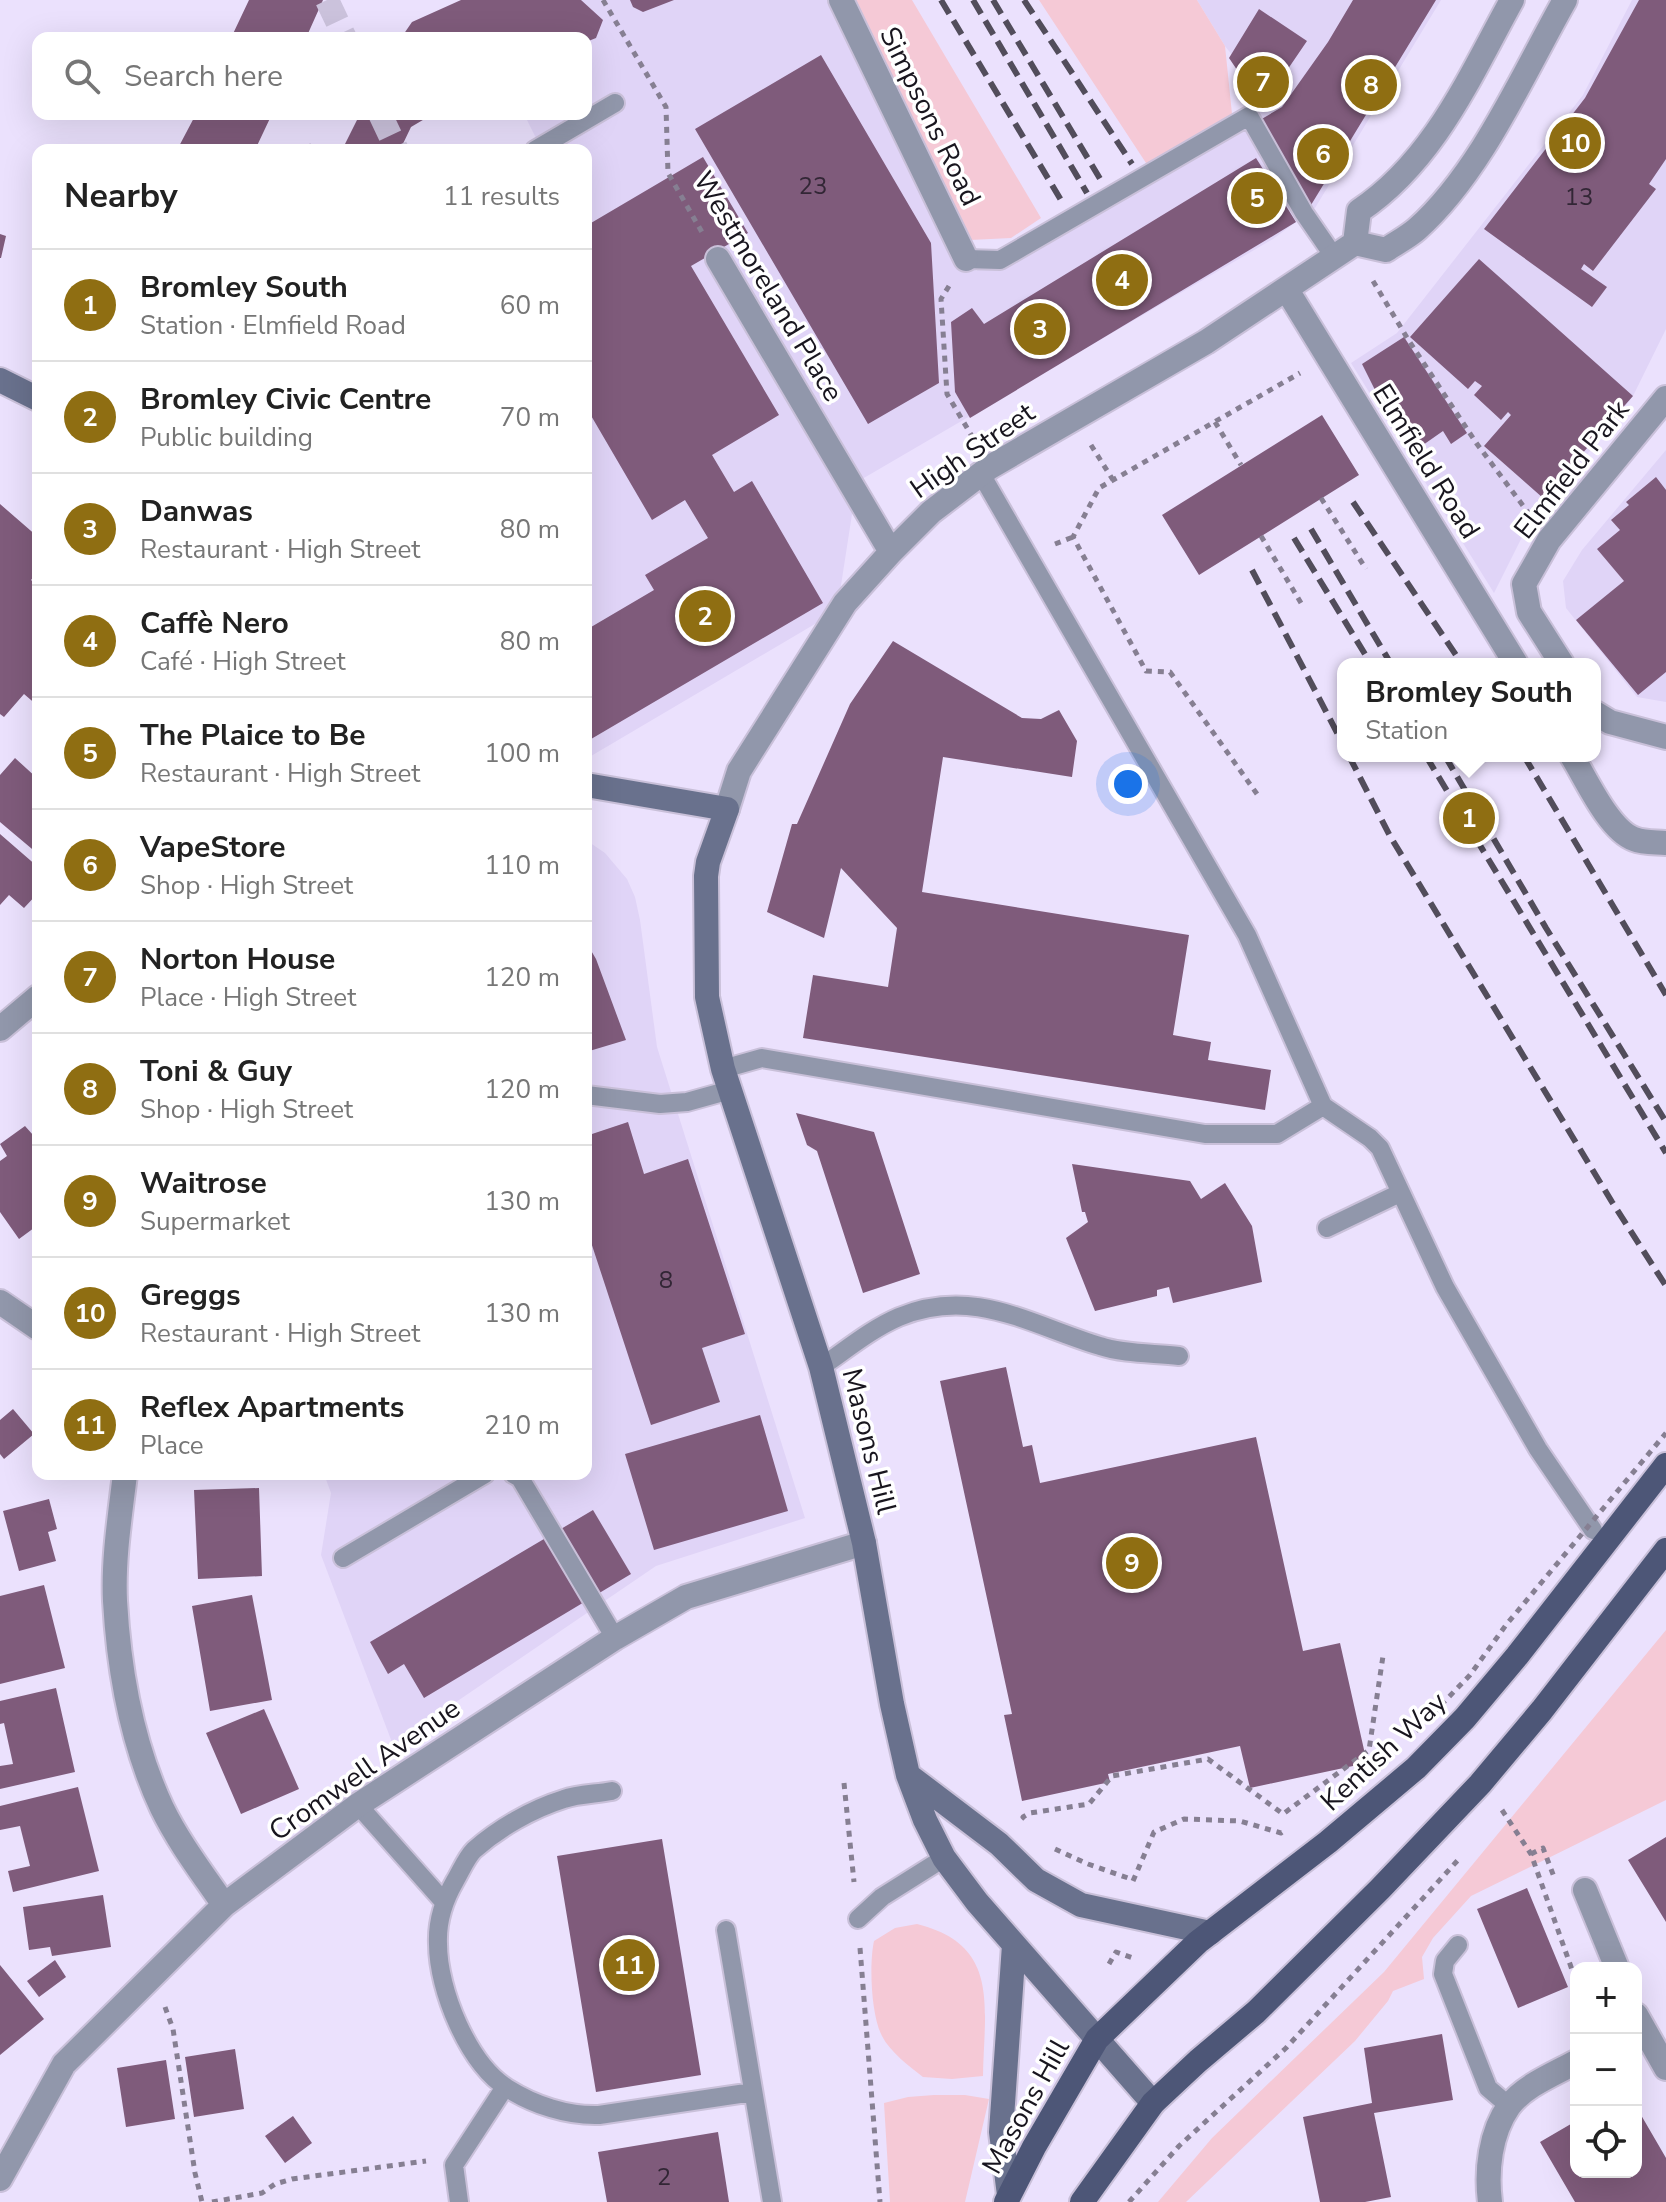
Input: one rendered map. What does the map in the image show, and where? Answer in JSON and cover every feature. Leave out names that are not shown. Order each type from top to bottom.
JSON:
[{"type":"main road","points":[[0,380],[32,396]]},
{"type":"main road","points":[[592,786],[727,809]]},
{"type":"main road","name":"Masons Hill","points":[[727,809],[708,862],[704,901],[707,997],[726,1079],[821,1367],[864,1543],[892,1704],[908,1775],[944,1858],[977,1902],[1153,2103]]},
{"type":"main road","name":"Kentish Way","points":[[1097,2039],[1210,1933],[1385,1796],[1416,1768],[1465,1718],[1666,1465]]},
{"type":"main road","points":[[1082,2202],[1153,2103],[1256,2012],[1480,1784],[1542,1710],[1666,1550]]},
{"type":"main road","points":[[908,1775],[999,1844],[1036,1880],[1081,1905],[1210,1933]]},
{"type":"main road","points":[[1007,2199],[1001,2132],[1014,1945]]},
{"type":"main road","name":"Masons Hill","points":[[1007,2199],[1097,2039]]},
{"type":"street","name":"Simpsons Road","points":[[841,0],[966,259]]},
{"type":"street","points":[[1512,0],[1450,112],[1415,162],[1376,200],[1359,211],[1346,250],[1386,250],[1416,229],[1445,199],[1473,163],[1565,0]]},
{"type":"street","name":"High Street","points":[[727,809],[739,771],[845,603],[931,512],[985,470],[1206,342],[1346,250]]},
{"type":"street","name":"Westmoreland Place","points":[[718,259],[891,552]]},
{"type":"street","name":"Elmfield Road","points":[[1287,290],[1512,658]]},
{"type":"street","name":"Elmfield Park","points":[[1558,658],[1529,612],[1524,584],[1549,540],[1666,398]]},
{"type":"street","points":[[1601,717],[1610,722],[1666,737]]},
{"type":"street","points":[[1576,762],[1617,829],[1631,838],[1665,840]]},
{"type":"street","points":[[0,1029],[32,1002]]},
{"type":"street","points":[[0,1302],[32,1324]]},
{"type":"street","points":[[124,1480],[115,1599],[123,1681],[149,1776],[162,1807],[176,1834],[224,1905]]},
{"type":"street","name":"Cromwell Avenue","points":[[0,2179],[64,2064],[224,1905],[358,1805],[615,1638],[686,1597],[864,1543]]},
{"type":"street","points":[[1585,1890],[1615,1962]]},
{"type":"street","points":[[1642,2031],[1666,2068]]},
{"type":"street","points":[[1490,2202],[1487,2175],[1494,2140],[1509,2106],[1535,2084],[1570,2065]]},
{"type":"lane","points":[[592,117],[615,103]]},
{"type":"lane","points":[[966,259],[1000,260],[1249,116],[1304,213],[1346,250]]},
{"type":"lane","points":[[545,144],[586,120]]},
{"type":"lane","points":[[985,470],[1247,935],[1323,1106],[1380,1148],[1445,1287],[1538,1449],[1593,1530]]},
{"type":"lane","points":[[592,1096],[660,1104],[687,1102],[762,1058],[1205,1134],[1277,1134],[1323,1106]]},
{"type":"lane","points":[[1327,1228],[1400,1193]]},
{"type":"lane","points":[[821,1367],[892,1320],[923,1309],[952,1305],[973,1305],[1018,1315],[1103,1347],[1179,1356]]},
{"type":"lane","points":[[343,1558],[475,1480]]},
{"type":"lane","points":[[521,1480],[615,1638]]},
{"type":"lane","points":[[612,1791],[565,1798],[516,1820],[472,1852],[444,1902],[438,1944],[444,1986],[456,2020],[483,2066],[505,2087],[549,2108],[585,2115],[753,2092]]},
{"type":"lane","points":[[358,1805],[444,1902]]},
{"type":"lane","points":[[858,1919],[882,1897],[944,1858]]},
{"type":"lane","points":[[726,1930],[772,2202]]},
{"type":"lane","points":[[1458,1945],[1445,1961],[1443,1974],[1488,2088],[1509,2106]]},
{"type":"lane","points":[[459,2202],[454,2165],[505,2087]]},
{"type":"path","name":"Westmoreland Place","points":[[603,0],[666,107],[668,173],[718,259]]},
{"type":"path","points":[[313,144],[315,140]]},
{"type":"path","points":[[1346,250],[1382,293],[1409,341],[1477,444],[1549,540]]},
{"type":"path","points":[[966,259],[941,299],[947,394],[985,470]]},
{"type":"path","points":[[1257,794],[1170,672],[1146,671],[1073,537],[1099,488],[1328,357]]},
{"type":"path","points":[[1215,422],[1241,465]]},
{"type":"path","points":[[1321,498],[1366,569]]},
{"type":"path","points":[[1261,536],[1301,603]]},
{"type":"path","points":[[1405,1741],[1470,1675],[1506,1625],[1666,1433]]},
{"type":"path","points":[[1033,1827],[1023,1817],[1030,1813],[1089,1804],[1112,1776],[1208,1759],[1283,1814],[1369,1750],[1383,1656]]},
{"type":"path","points":[[844,1783],[880,2202]]},
{"type":"path","points":[[1492,1820],[1502,1809],[1531,1854],[1570,1964]]},
{"type":"path","points":[[1053,1848],[1133,1880],[1154,1832],[1184,1819],[1240,1821],[1281,1833],[1293,1826]]},
{"type":"path","points":[[1531,1854],[1543,1848],[1551,1867]]},
{"type":"path","points":[[1129,2202],[1179,2146],[1342,1988],[1463,1853]]},
{"type":"path","points":[[1109,1964],[1116,1952],[1136,1959],[1140,1964]]},
{"type":"path","points":[[153,1976],[173,2029],[202,2202]]},
{"type":"path","points":[[212,2202],[262,2193],[275,2184],[292,2179],[430,2160],[454,2165]]},
{"type":"shaded area","points":[[467,0],[831,0],[976,271],[1263,95],[1225,46],[1197,0],[1441,0],[1315,208],[1273,239],[857,482],[837,611],[592,755],[592,144],[539,144],[527,120],[592,120],[592,32],[567,32]]},
{"type":"shaded area","points":[[853,0],[912,0],[1041,218],[1011,238],[970,240]]},
{"type":"shaded area","points":[[1039,0],[1197,0],[1225,46],[1232,114],[1148,166]]},
{"type":"shaded area","points":[[1632,0],[1666,0],[1666,329],[1633,396],[1521,539],[1494,593],[1351,363],[1397,333],[1583,95]]},
{"type":"shaded area","points":[[1666,450],[1666,702],[1637,697],[1566,608],[1563,581],[1582,550]]},
{"type":"shaded area","points":[[592,844],[605,853],[627,879],[635,897],[657,1047],[805,1518],[656,1566],[393,1745],[321,1555],[331,1493],[326,1480],[592,1480]]},
{"type":"shaded area","points":[[1666,1630],[1666,1800],[1471,1896],[1433,1938],[1422,1957],[1424,1979],[1393,1991],[1355,2041],[1186,2202],[1158,2202],[1212,2138],[1384,1972]]},
{"type":"shaded area","points":[[917,1924],[944,1934],[963,1947],[975,1963],[985,2003],[983,2076],[952,2079],[923,2077],[885,2042],[878,2027],[872,1989],[874,1941],[895,1928]]},
{"type":"shaded area","points":[[934,2095],[989,2099],[965,2202],[890,2202],[884,2103]]},
{"type":"building","points":[[249,0],[323,0],[309,32],[234,32]]},
{"type":"building","points":[[461,0],[581,0],[603,20],[596,38],[592,40],[592,32],[405,32],[412,22]]},
{"type":"building","points":[[630,0],[674,0],[643,12],[633,7]]},
{"type":"building","points":[[1353,0],[1436,0],[1311,205],[1260,120],[1282,107]]},
{"type":"building","points":[[1639,0],[1666,0],[1666,159],[1649,184],[1656,189],[1593,271],[1584,264],[1581,269],[1607,287],[1592,307],[1484,229],[1585,98]]},
{"type":"building","points":[[1259,9],[1307,41],[1262,107],[1229,58]]},
{"type":"building","points":[[821,55],[931,243],[939,383],[868,424],[695,129]]},
{"type":"building","points":[[193,120],[269,120],[258,144],[180,144]]},
{"type":"building","points":[[357,120],[423,120],[411,127],[403,144],[345,144]]},
{"type":"building","points":[[703,157],[748,233],[691,266],[779,415],[712,455],[734,492],[752,481],[823,603],[592,738],[592,626],[654,590],[645,575],[708,538],[685,500],[652,520],[592,417],[592,222]]},
{"type":"building","points":[[1256,158],[1296,222],[970,418],[955,392],[951,322],[972,308],[984,324]]},
{"type":"building","points":[[0,234],[6,236],[1,258],[0,258]]},
{"type":"building","points":[[1479,259],[1633,396],[1543,498],[1484,446],[1511,415],[1508,412],[1501,420],[1474,395],[1482,386],[1475,381],[1468,389],[1410,337]]},
{"type":"building","points":[[1404,337],[1467,433],[1451,444],[1443,431],[1413,452],[1386,412],[1362,364]]},
{"type":"building","points":[[1322,415],[1359,475],[1199,575],[1162,515]]},
{"type":"building","points":[[1656,477],[1666,490],[1666,672],[1638,695],[1576,620],[1624,581],[1597,549],[1620,530],[1611,520],[1629,505],[1626,502]]},
{"type":"building","points":[[0,504],[32,532],[32,701],[24,694],[4,717],[0,714]]},
{"type":"building","points":[[893,641],[1022,718],[1041,719],[1059,710],[1077,741],[1072,777],[943,757],[922,892],[1189,935],[1173,1035],[1211,1042],[1208,1060],[1271,1070],[1265,1110],[803,1038],[813,975],[888,987],[897,928],[841,868],[824,938],[767,912],[792,824],[797,824],[850,704]]},
{"type":"building","points":[[15,758],[32,774],[32,849],[0,822],[0,775]]},
{"type":"building","points":[[0,834],[32,862],[32,899],[24,908],[9,895],[0,905]]},
{"type":"building","points":[[592,952],[596,959],[626,1040],[592,1050]]},
{"type":"building","points":[[796,1113],[874,1132],[920,1274],[863,1293],[817,1151],[807,1145]]},
{"type":"building","points":[[628,1122],[644,1174],[688,1159],[745,1334],[702,1348],[720,1402],[651,1425],[592,1245],[592,1134]]},
{"type":"building","points":[[25,1126],[32,1134],[32,1229],[19,1239],[0,1212],[0,1161],[7,1156],[0,1144]]},
{"type":"building","points":[[1072,1164],[1190,1181],[1201,1199],[1225,1183],[1252,1226],[1262,1282],[1173,1303],[1169,1287],[1157,1290],[1157,1296],[1095,1311],[1066,1238],[1088,1222],[1085,1212],[1082,1212]]},
{"type":"building","points":[[1006,1367],[1023,1447],[1032,1445],[1040,1483],[1256,1437],[1303,1651],[1340,1643],[1367,1763],[1250,1788],[1240,1746],[1108,1774],[1110,1782],[1022,1801],[1004,1715],[1012,1714],[940,1381]]},
{"type":"building","points":[[13,1409],[32,1432],[32,1436],[4,1459],[0,1454],[0,1420]]},
{"type":"building","points":[[760,1415],[788,1511],[654,1550],[625,1454]]},
{"type":"building","points":[[259,1488],[262,1576],[198,1579],[194,1490]]},
{"type":"building","points":[[49,1499],[57,1529],[48,1532],[56,1561],[19,1571],[3,1511]]},
{"type":"building","points":[[593,1510],[631,1574],[424,1698],[404,1664],[388,1674],[370,1642]]},
{"type":"building","points":[[44,1585],[65,1668],[0,1684],[0,1596]]},
{"type":"building","points":[[252,1595],[272,1700],[210,1711],[192,1606]]},
{"type":"building","points":[[56,1688],[75,1772],[0,1789],[0,1766],[13,1764],[4,1723],[0,1724],[0,1701]]},
{"type":"building","points":[[264,1709],[299,1789],[241,1814],[206,1733]]},
{"type":"building","points":[[78,1787],[99,1871],[13,1892],[8,1871],[30,1866],[20,1826],[0,1830],[0,1806]]},
{"type":"building","points":[[1666,1837],[1666,1922],[1628,1860]]},
{"type":"building","points":[[662,1839],[701,2075],[596,2092],[557,1856]]},
{"type":"building","points":[[1527,1888],[1568,1987],[1518,2008],[1477,1909]]},
{"type":"building","points":[[103,1895],[111,1947],[52,1956],[50,1947],[29,1950],[23,1907]]},
{"type":"building","points":[[55,1960],[66,1977],[39,1997],[27,1981]]},
{"type":"building","points":[[0,1965],[44,2019],[0,2055]]},
{"type":"building","points":[[1442,2034],[1453,2100],[1374,2113],[1391,2197],[1365,2202],[1320,2202],[1303,2117],[1372,2103],[1364,2048]]},
{"type":"building","points":[[235,2049],[244,2109],[194,2117],[185,2057]]},
{"type":"building","points":[[166,2060],[175,2119],[126,2127],[117,2068]]},
{"type":"building","points":[[293,2116],[312,2143],[285,2163],[265,2136]]},
{"type":"building","points":[[1642,2117],[1666,2158],[1666,2202],[1575,2202],[1540,2142],[1570,2124],[1570,2178],[1642,2178]]},
{"type":"building","points":[[718,2132],[729,2202],[607,2202],[598,2152]]},
{"type":"tunnel","points":[[327,0],[342,32]]},
{"type":"tunnel","points":[[383,120],[394,144]]},
{"type":"railway","points":[[941,0],[1064,205]]},
{"type":"railway","points":[[973,0],[1087,193]]},
{"type":"railway","points":[[993,0],[1102,182]]},
{"type":"railway","points":[[1024,0],[1132,164]]},
{"type":"railway","points":[[1353,502],[1458,658]]},
{"type":"railway","points":[[1311,529],[1387,658]]},
{"type":"railway","points":[[1294,538],[1367,658]]},
{"type":"railway","points":[[1252,570],[1337,733]]},
{"type":"railway","points":[[1352,762],[1390,836],[1666,1286]]},
{"type":"railway","points":[[1430,762],[1666,1153]]},
{"type":"railway","points":[[1449,762],[1546,928],[1666,1122]]},
{"type":"railway","points":[[1528,762],[1666,995]]},
{"type":"place","name":"Norton House","points":[[1263,82]]},
{"type":"place","name":"Toni & Guy","points":[[1371,85]]},
{"type":"place","name":"Greggs","points":[[1575,143]]},
{"type":"place","name":"VapeStore","points":[[1323,154]]},
{"type":"place","name":"The Plaice to Be","points":[[1257,198]]},
{"type":"place","name":"Caffè Nero","points":[[1122,280]]},
{"type":"place","name":"Danwas","points":[[1040,329]]},
{"type":"place","name":"Bromley Civic Centre","points":[[705,616]]},
{"type":"place","name":"Bromley South","points":[[1469,818]]},
{"type":"place","name":"Waitrose","points":[[1132,1563]]},
{"type":"place","name":"Reflex Apartments","points":[[629,1965]]}]
